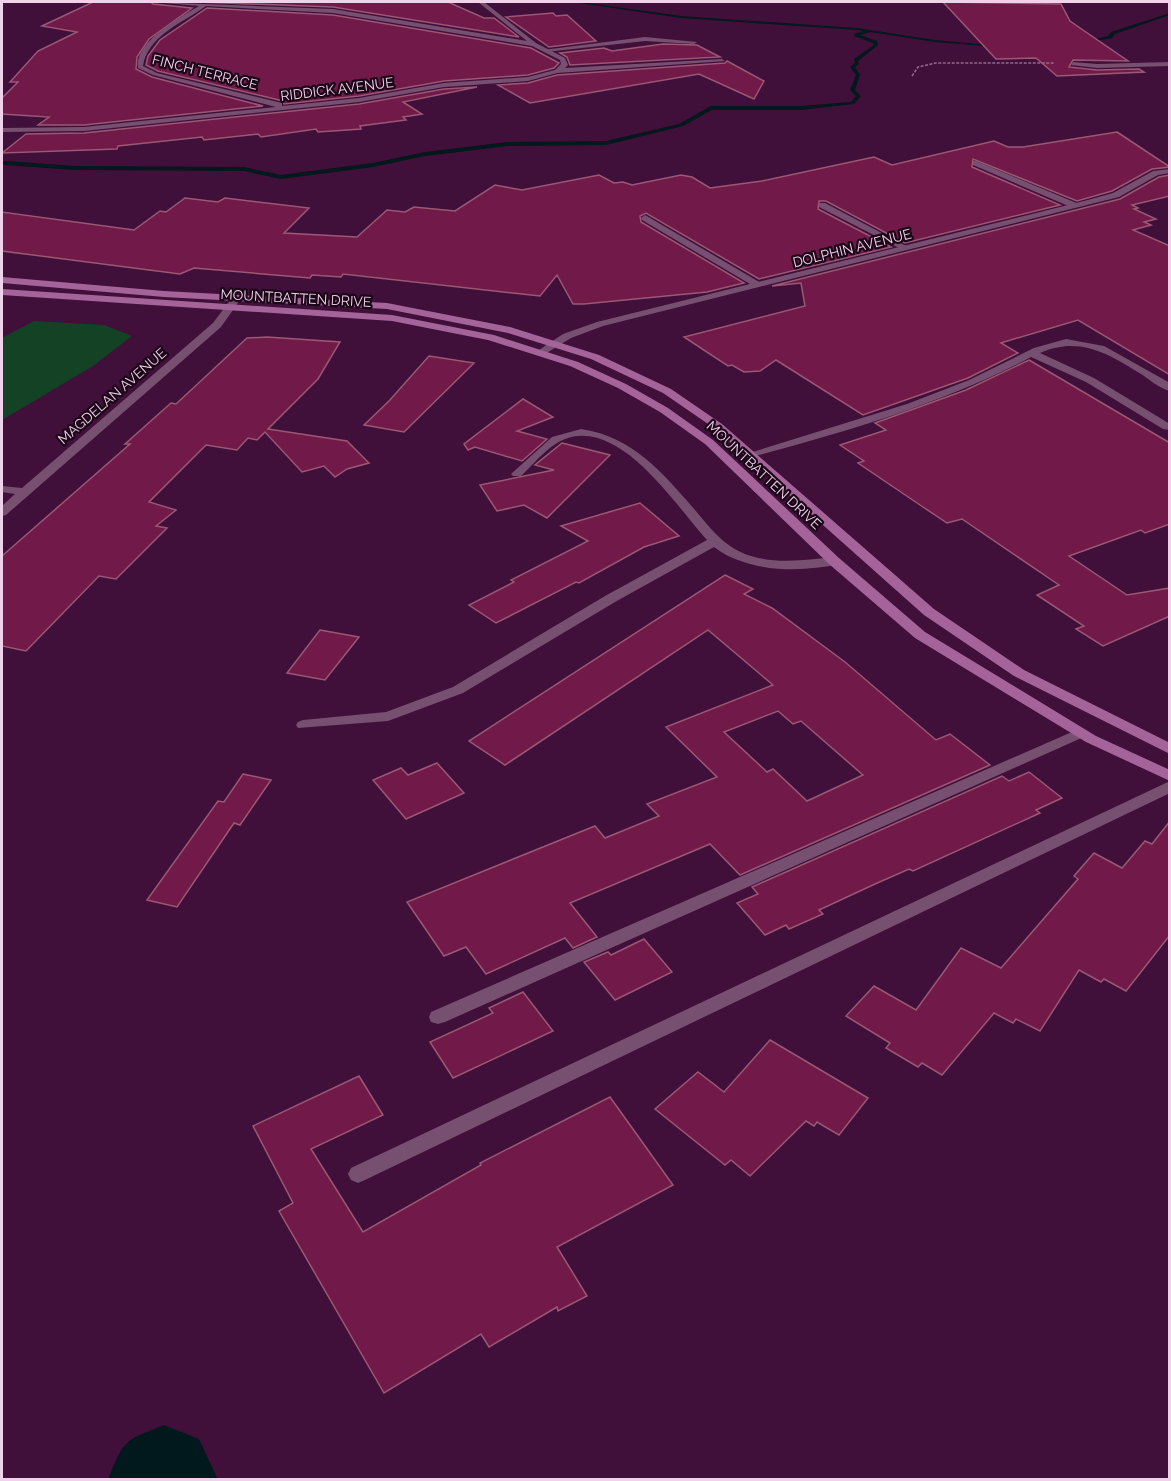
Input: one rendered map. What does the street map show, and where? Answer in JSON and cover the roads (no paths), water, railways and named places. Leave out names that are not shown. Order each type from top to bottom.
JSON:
[{"type":"main road","name":"MOUNTBATTEN DRIVE","points":[[2,280],[152,293],[387,306],[510,330],[595,357],[667,391],[752,454],[842,538],[929,612],[1019,673],[1170,749]]},
{"type":"main road","name":"MOUNTBATTEN DRIVE","points":[[2,292],[229,309],[392,318],[490,337],[541,352],[622,386],[664,410],[709,442],[834,561],[920,634],[1081,733],[1170,776]]},
{"type":"street","points":[[156,2],[333,11],[534,44]]},
{"type":"street","points":[[482,2],[534,44],[565,62],[557,71]]},
{"type":"street","name":"FINCH TERRACE","points":[[203,6],[160,33],[141,60],[140,67],[155,74],[270,101],[283,107]]},
{"type":"street","points":[[546,50],[645,39],[694,42]]},
{"type":"street","name":"RIDDICK AVENUE","points":[[2,130],[84,129],[359,100],[444,86],[528,79],[557,71],[722,61]]},
{"type":"street","points":[[1073,64],[1097,66],[1170,64]]},
{"type":"street","points":[[976,163],[1076,206]]},
{"type":"street","name":"DOLPHIN AVENUE","points":[[541,352],[555,343],[600,324],[1076,206],[1116,195],[1156,173],[1170,171]]},
{"type":"street","points":[[822,205],[906,248]]},
{"type":"street","points":[[645,218],[758,285]]},
{"type":"street","name":"MAGDELAN AVENUE","points":[[2,512],[217,325],[237,297]]},
{"type":"street","points":[[752,454],[884,418],[963,387],[1059,342],[1090,345],[1110,353],[1170,388]]},
{"type":"street","points":[[1033,354],[1090,380],[1167,427]]},
{"type":"street","points":[[517,474],[544,449],[563,436],[592,431],[607,436],[622,445],[673,493],[713,542],[735,554],[761,563],[791,565],[834,561]]},
{"type":"street","points":[[2,489],[25,492]]},
{"type":"street","points":[[303,725],[388,716],[458,690],[610,598],[713,542]]},
{"type":"street","points":[[438,1017],[1081,733]]},
{"type":"street","points":[[358,1174],[1170,786]]},
{"type":"waterway","points":[[575,2],[681,17],[870,31]]},
{"type":"waterway","points":[[1085,42],[1110,37],[1113,33],[1170,14]]},
{"type":"waterway","points":[[5,163],[75,168],[244,169],[281,177],[373,165],[425,154],[508,144],[606,143],[681,125],[711,108],[801,108],[852,103],[859,96],[852,90],[858,75],[852,67],[857,64],[856,60],[876,45],[875,42],[856,35],[870,31]]},
{"type":"waterway","points":[[870,31],[935,41],[998,46]]},
{"type":"waterway","points":[[157,1480],[164,1474],[169,1480]]}]
